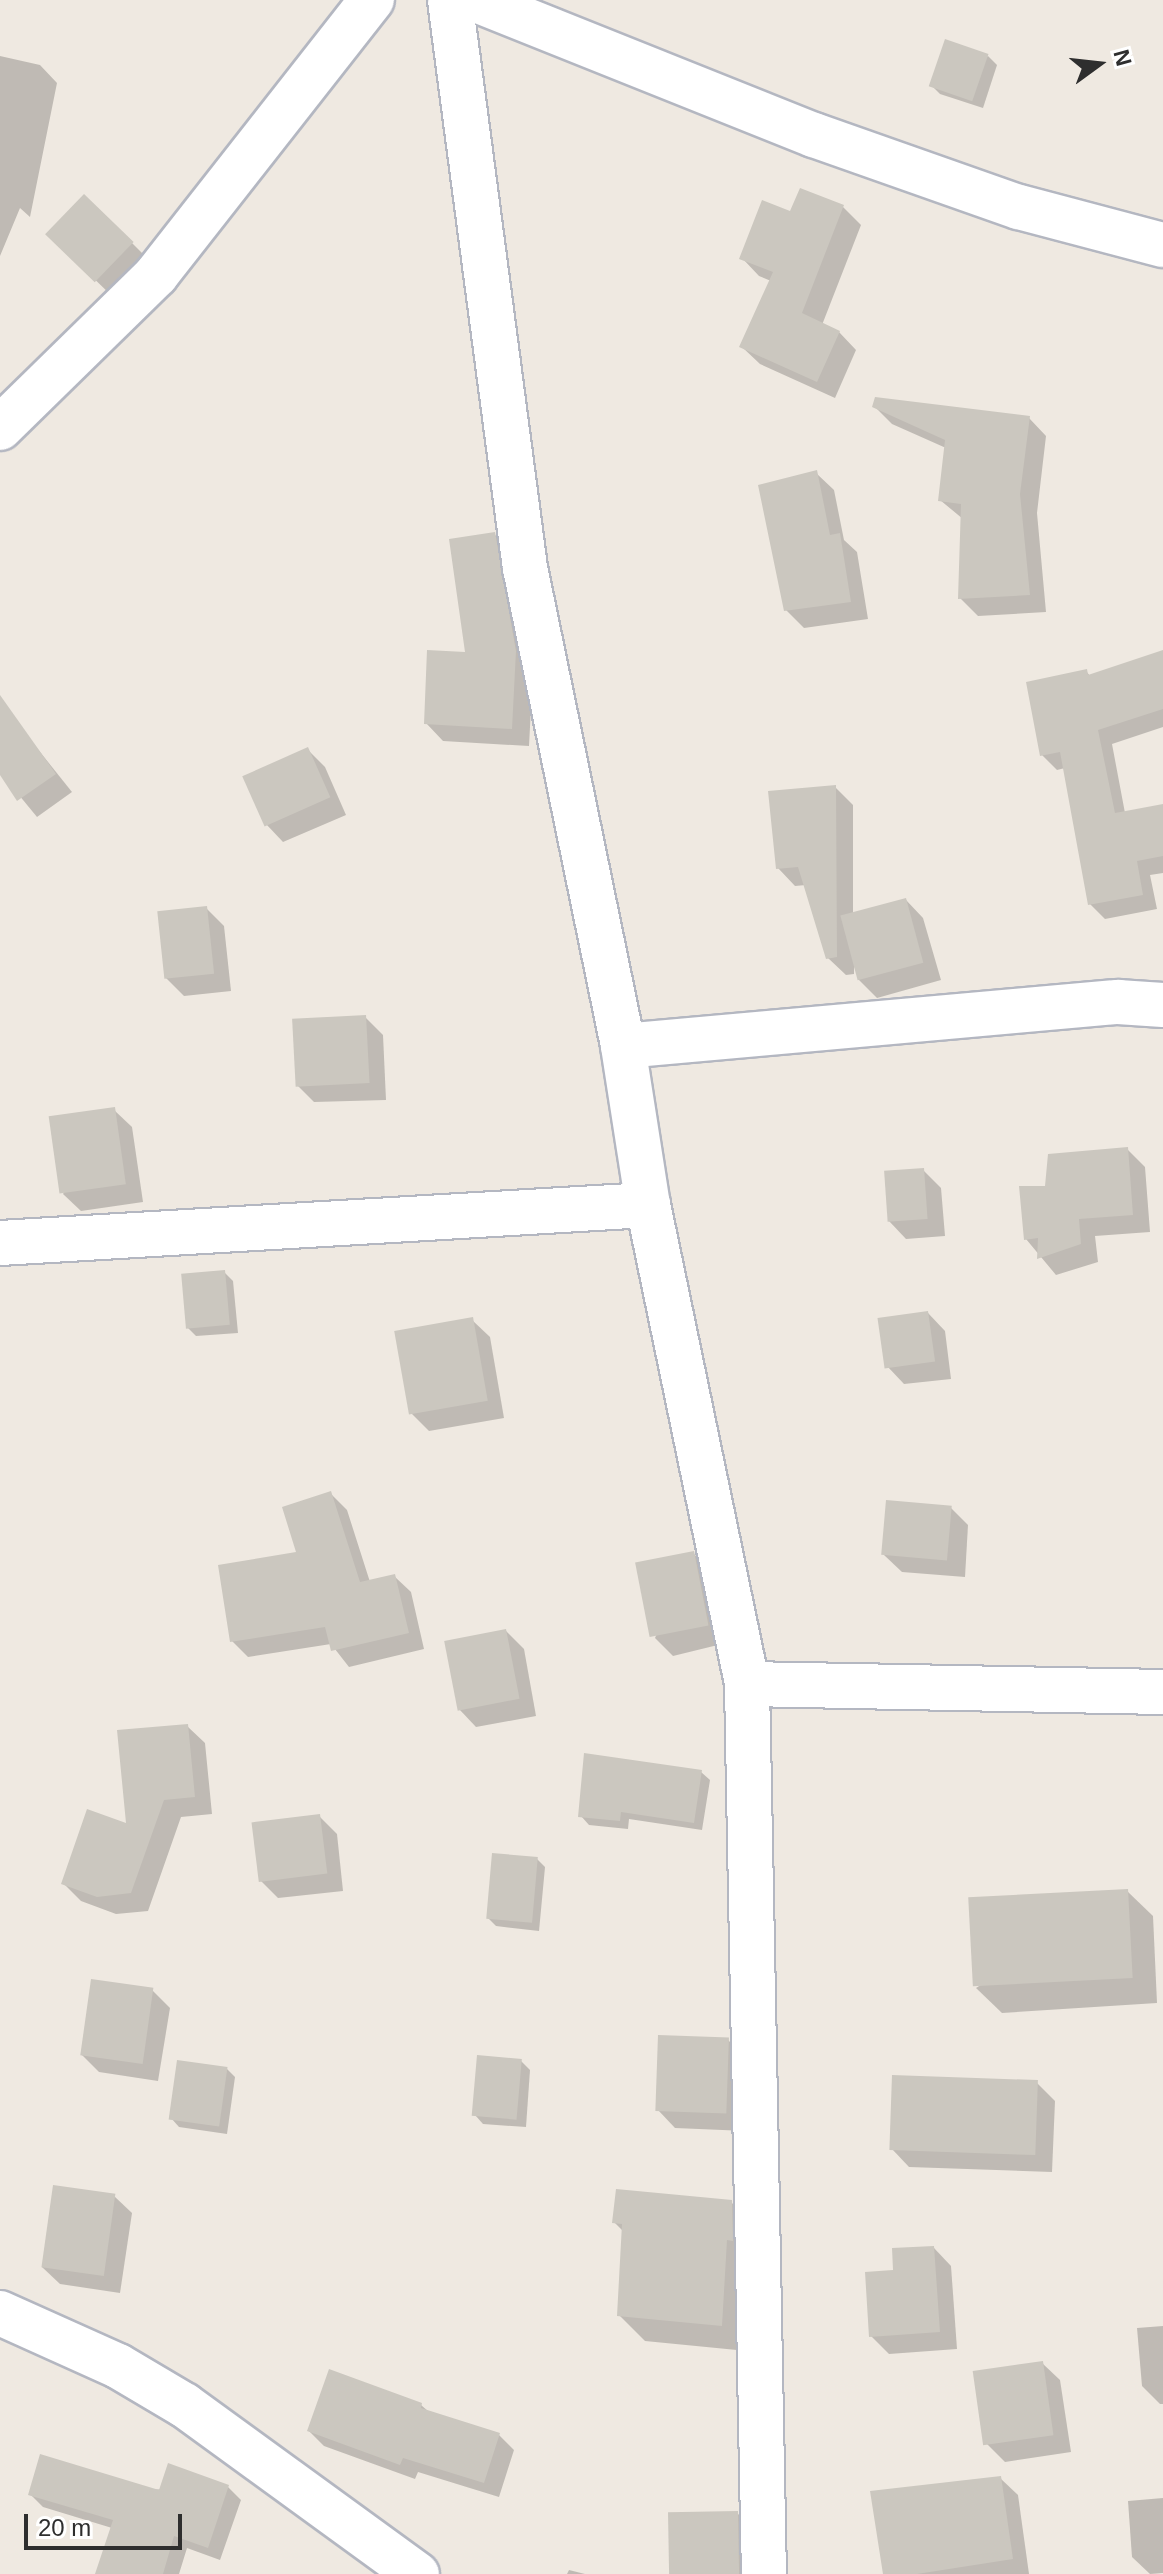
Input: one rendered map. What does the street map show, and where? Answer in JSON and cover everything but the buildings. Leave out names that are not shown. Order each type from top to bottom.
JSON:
[{"type":"street","points":[[0,428],[156,275],[372,0]]},
{"type":"street","points":[[450,0],[525,568],[623,1046],[648,1205],[747,1684],[764,2574]]},
{"type":"street","points":[[476,0],[814,135],[1019,207],[1163,245]]},
{"type":"street","points":[[623,1046],[1118,1002],[1163,1005]]},
{"type":"street","points":[[0,1243],[648,1205]]},
{"type":"street","points":[[747,1684],[1163,1692]]},
{"type":"street","points":[[0,2313],[118,2366],[184,2405],[417,2574]]}]
